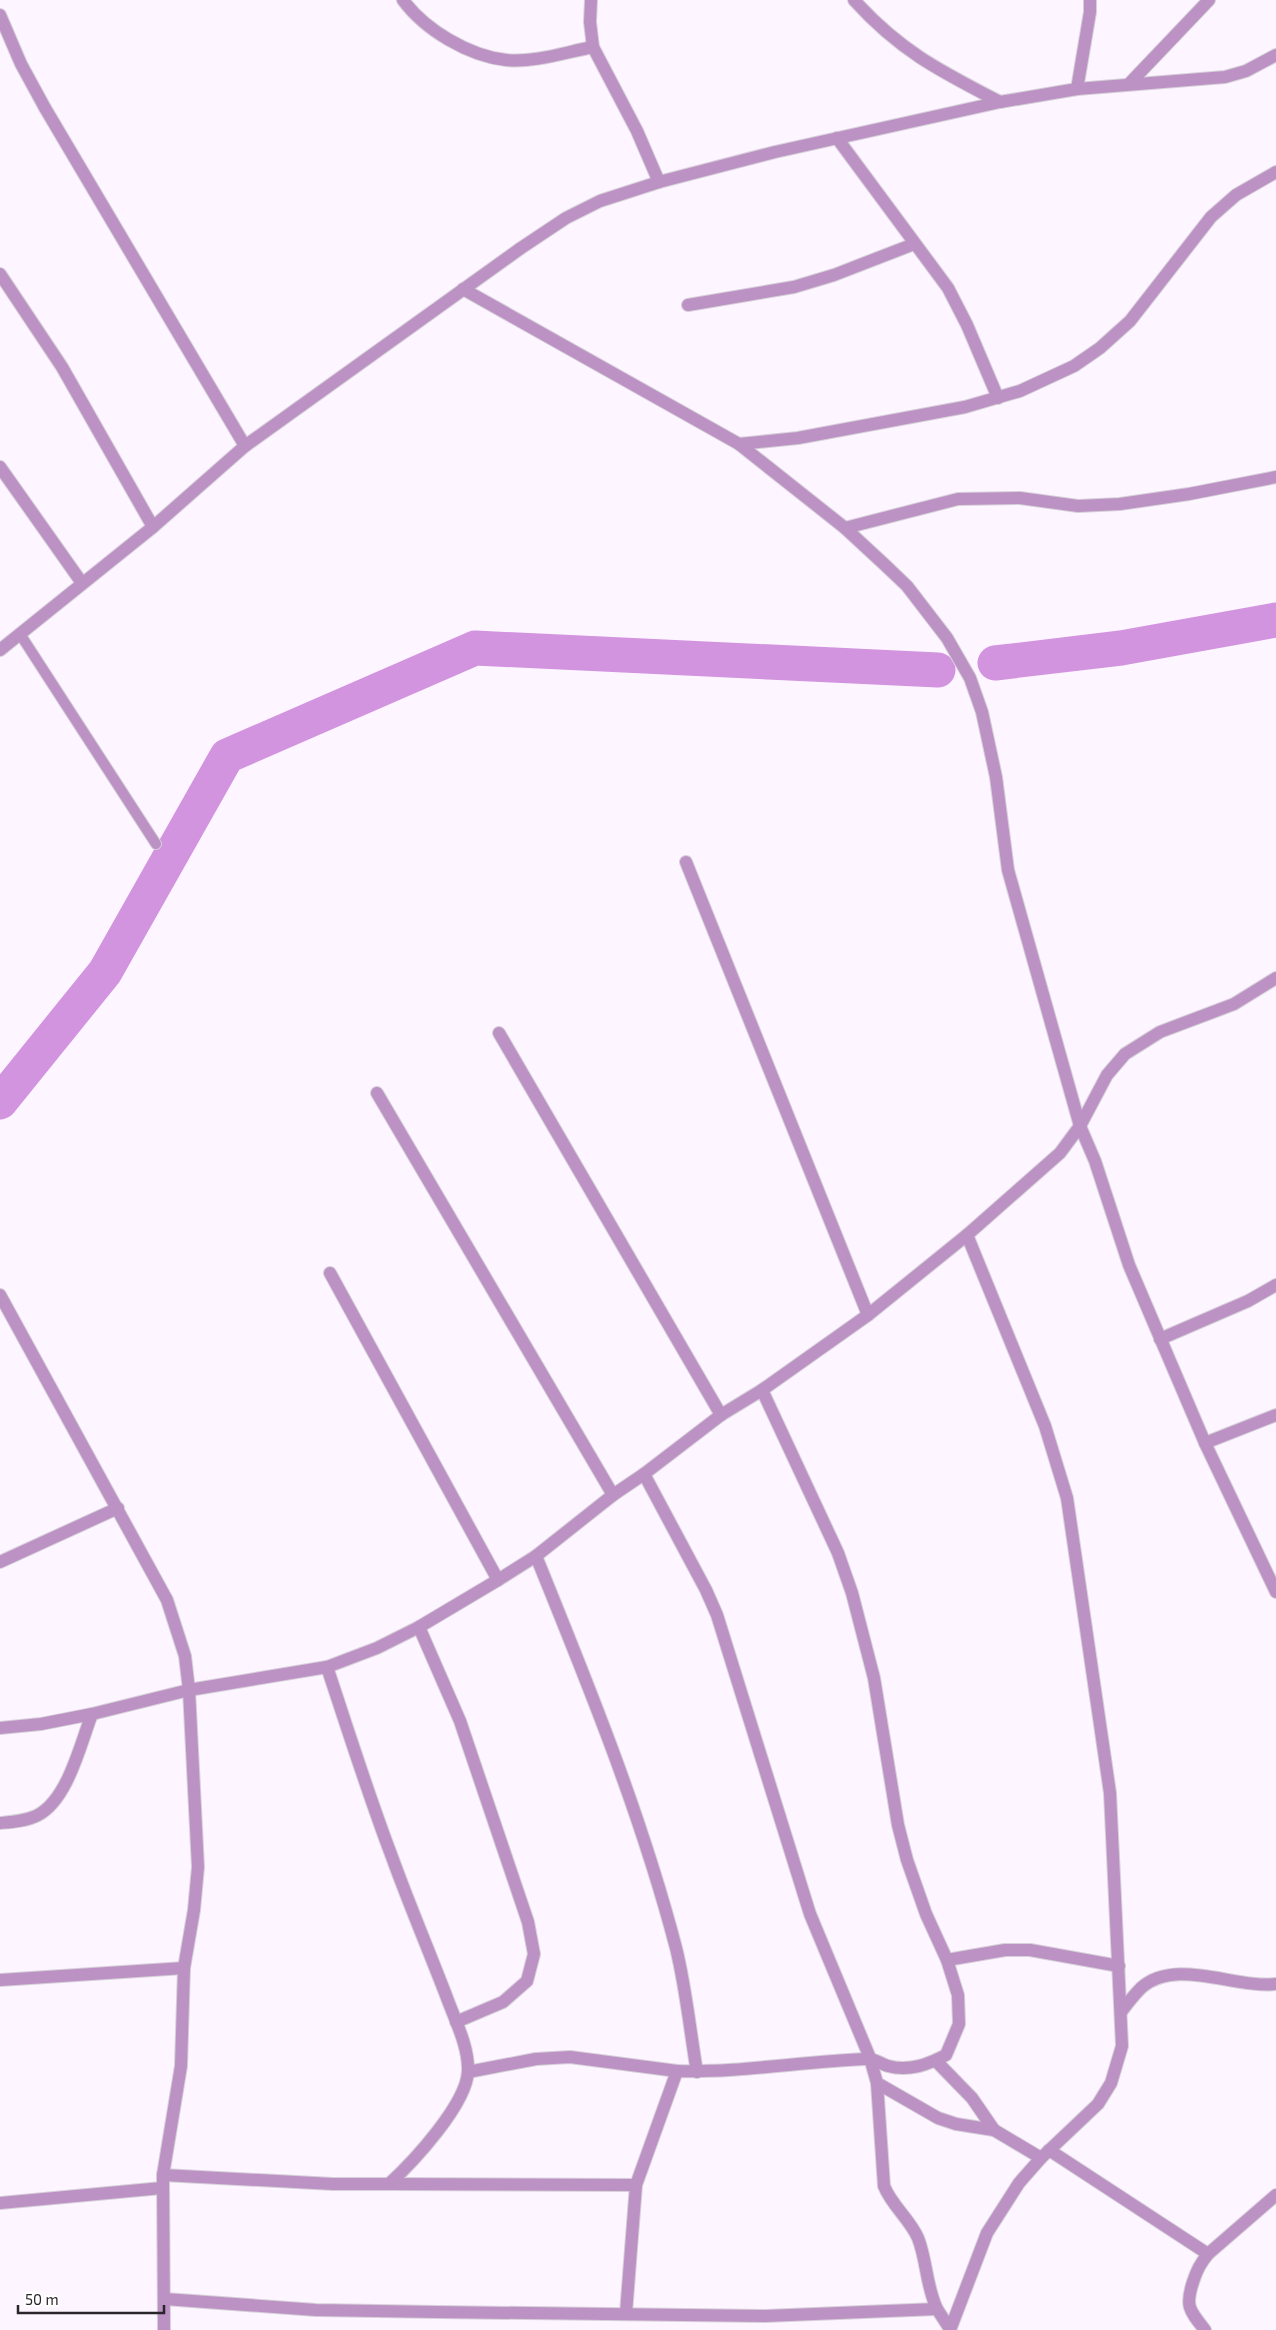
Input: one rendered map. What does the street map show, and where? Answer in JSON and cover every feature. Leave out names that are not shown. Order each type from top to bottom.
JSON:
[{"type":"street","points":[[403,0],[411,11],[428,26],[481,54],[507,60],[593,47]]},
{"type":"street","points":[[591,0],[590,22],[593,47],[637,131],[658,182]]},
{"type":"street","points":[[854,0],[895,41],[920,59],[1000,102]]},
{"type":"street","points":[[1077,89],[1090,12],[1090,0]]},
{"type":"street","points":[[1129,84],[1209,0]]},
{"type":"street","points":[[0,14],[21,64],[45,108],[245,446]]},
{"type":"street","points":[[0,650],[153,527],[245,446],[463,289],[566,218],[600,201],[658,182],[837,138],[1000,102],[1077,89],[1225,77],[1246,71],[1276,55]]},
{"type":"street","points":[[837,138],[948,288],[967,325],[998,398]]},
{"type":"street","points":[[739,444],[875,425],[998,398],[1020,391],[1074,366],[1100,348],[1130,320],[1211,217],[1236,195],[1276,172]]},
{"type":"street","points":[[688,305],[794,288],[834,275],[914,244]]},
{"type":"street","points":[[0,274],[62,367],[153,527]]},
{"type":"street","points":[[463,289],[739,444],[844,528],[907,586],[947,638],[970,678],[982,712],[996,777],[1008,870],[1080,1126],[1095,1161],[1129,1265],[1160,1339],[1204,1443],[1276,1592]]},
{"type":"street","points":[[0,467],[82,583]]},
{"type":"street","points":[[844,528],[958,499],[1020,498],[1078,506],[1120,504],[1190,494],[1276,477]]},
{"type":"street","points":[[686,862],[868,1315]]},
{"type":"street","points":[[0,1728],[41,1724],[92,1714],[189,1690],[327,1667],[377,1648],[419,1627],[536,1556],[613,1495],[644,1474],[721,1415],[762,1390],[868,1315],[967,1235],[1060,1153],[1080,1126],[1107,1075],[1125,1054],[1160,1032],[1234,1004],[1276,978]]},
{"type":"street","points":[[499,1033],[721,1415]]},
{"type":"street","points":[[377,1093],[613,1495]]},
{"type":"street","points":[[950,2329],[987,2233],[1019,2182],[1045,2154],[1089,2114],[1111,2083],[1122,2046],[1110,1792],[1067,1498],[1045,1426],[967,1235]]},
{"type":"street","points":[[330,1273],[435,1469],[498,1580]]},
{"type":"street","points":[[1160,1339],[1248,1301],[1276,1284]]},
{"type":"street","points":[[0,1295],[118,1508],[170,1608],[185,1656],[189,1690],[198,1867],[194,1910],[184,1968],[181,2066],[163,2181],[164,2330]]},
{"type":"street","points":[[468,2072],[536,2058],[570,2058],[697,2072],[870,2058],[889,2066],[919,2067],[946,2055],[959,2024],[958,1995],[947,1960],[926,1914],[907,1860],[898,1825],[874,1678],[848,1580],[838,1553],[762,1390]]},
{"type":"street","points":[[1204,1443],[1276,1415]]},
{"type":"street","points":[[644,1474],[706,1590],[717,1616],[810,1914],[870,2058],[877,2083],[884,2186],[889,2199],[906,2218],[917,2236],[923,2252],[929,2293],[950,2329]]},
{"type":"street","points":[[0,1562],[118,1508]]},
{"type":"street","points":[[536,1556],[589,1688],[654,1877],[676,1950],[697,2072]]},
{"type":"street","points":[[419,1627],[460,1721],[528,1922],[534,1954],[527,1981],[503,2002],[456,2022]]},
{"type":"street","points":[[327,1667],[391,1856],[466,2052],[468,2072],[461,2094],[431,2141],[415,2160],[388,2184]]},
{"type":"street","points":[[0,1823],[37,1816],[54,1803],[64,1787],[92,1714]]},
{"type":"street","points":[[947,1960],[1005,1950],[1030,1950],[1119,1966]]},
{"type":"street","points":[[0,1980],[184,1968]]},
{"type":"street","points":[[1121,2012],[1142,1987],[1162,1977],[1188,1975],[1246,1983],[1276,1984]]},
{"type":"street","points":[[936,2060],[972,2098],[994,2130]]},
{"type":"street","points":[[626,2313],[636,2184],[677,2071]]},
{"type":"street","points":[[877,2083],[938,2118],[956,2124],[994,2130],[1045,2154],[1208,2254]]},
{"type":"street","points":[[0,2203],[163,2181],[333,2184],[636,2184]]},
{"type":"street","points":[[1205,2330],[1193,2315],[1187,2298],[1198,2266],[1208,2254],[1276,2195]]},
{"type":"street","points":[[165,2299],[316,2310],[765,2316],[937,2309]]},
{"type":"lane","points":[[20,634],[156,844]]},
{"type":"waterway","points":[[995,663],[1121,648],[1276,620]]},
{"type":"waterway","points":[[0,1102],[105,972],[227,756],[475,648],[938,670]]}]
